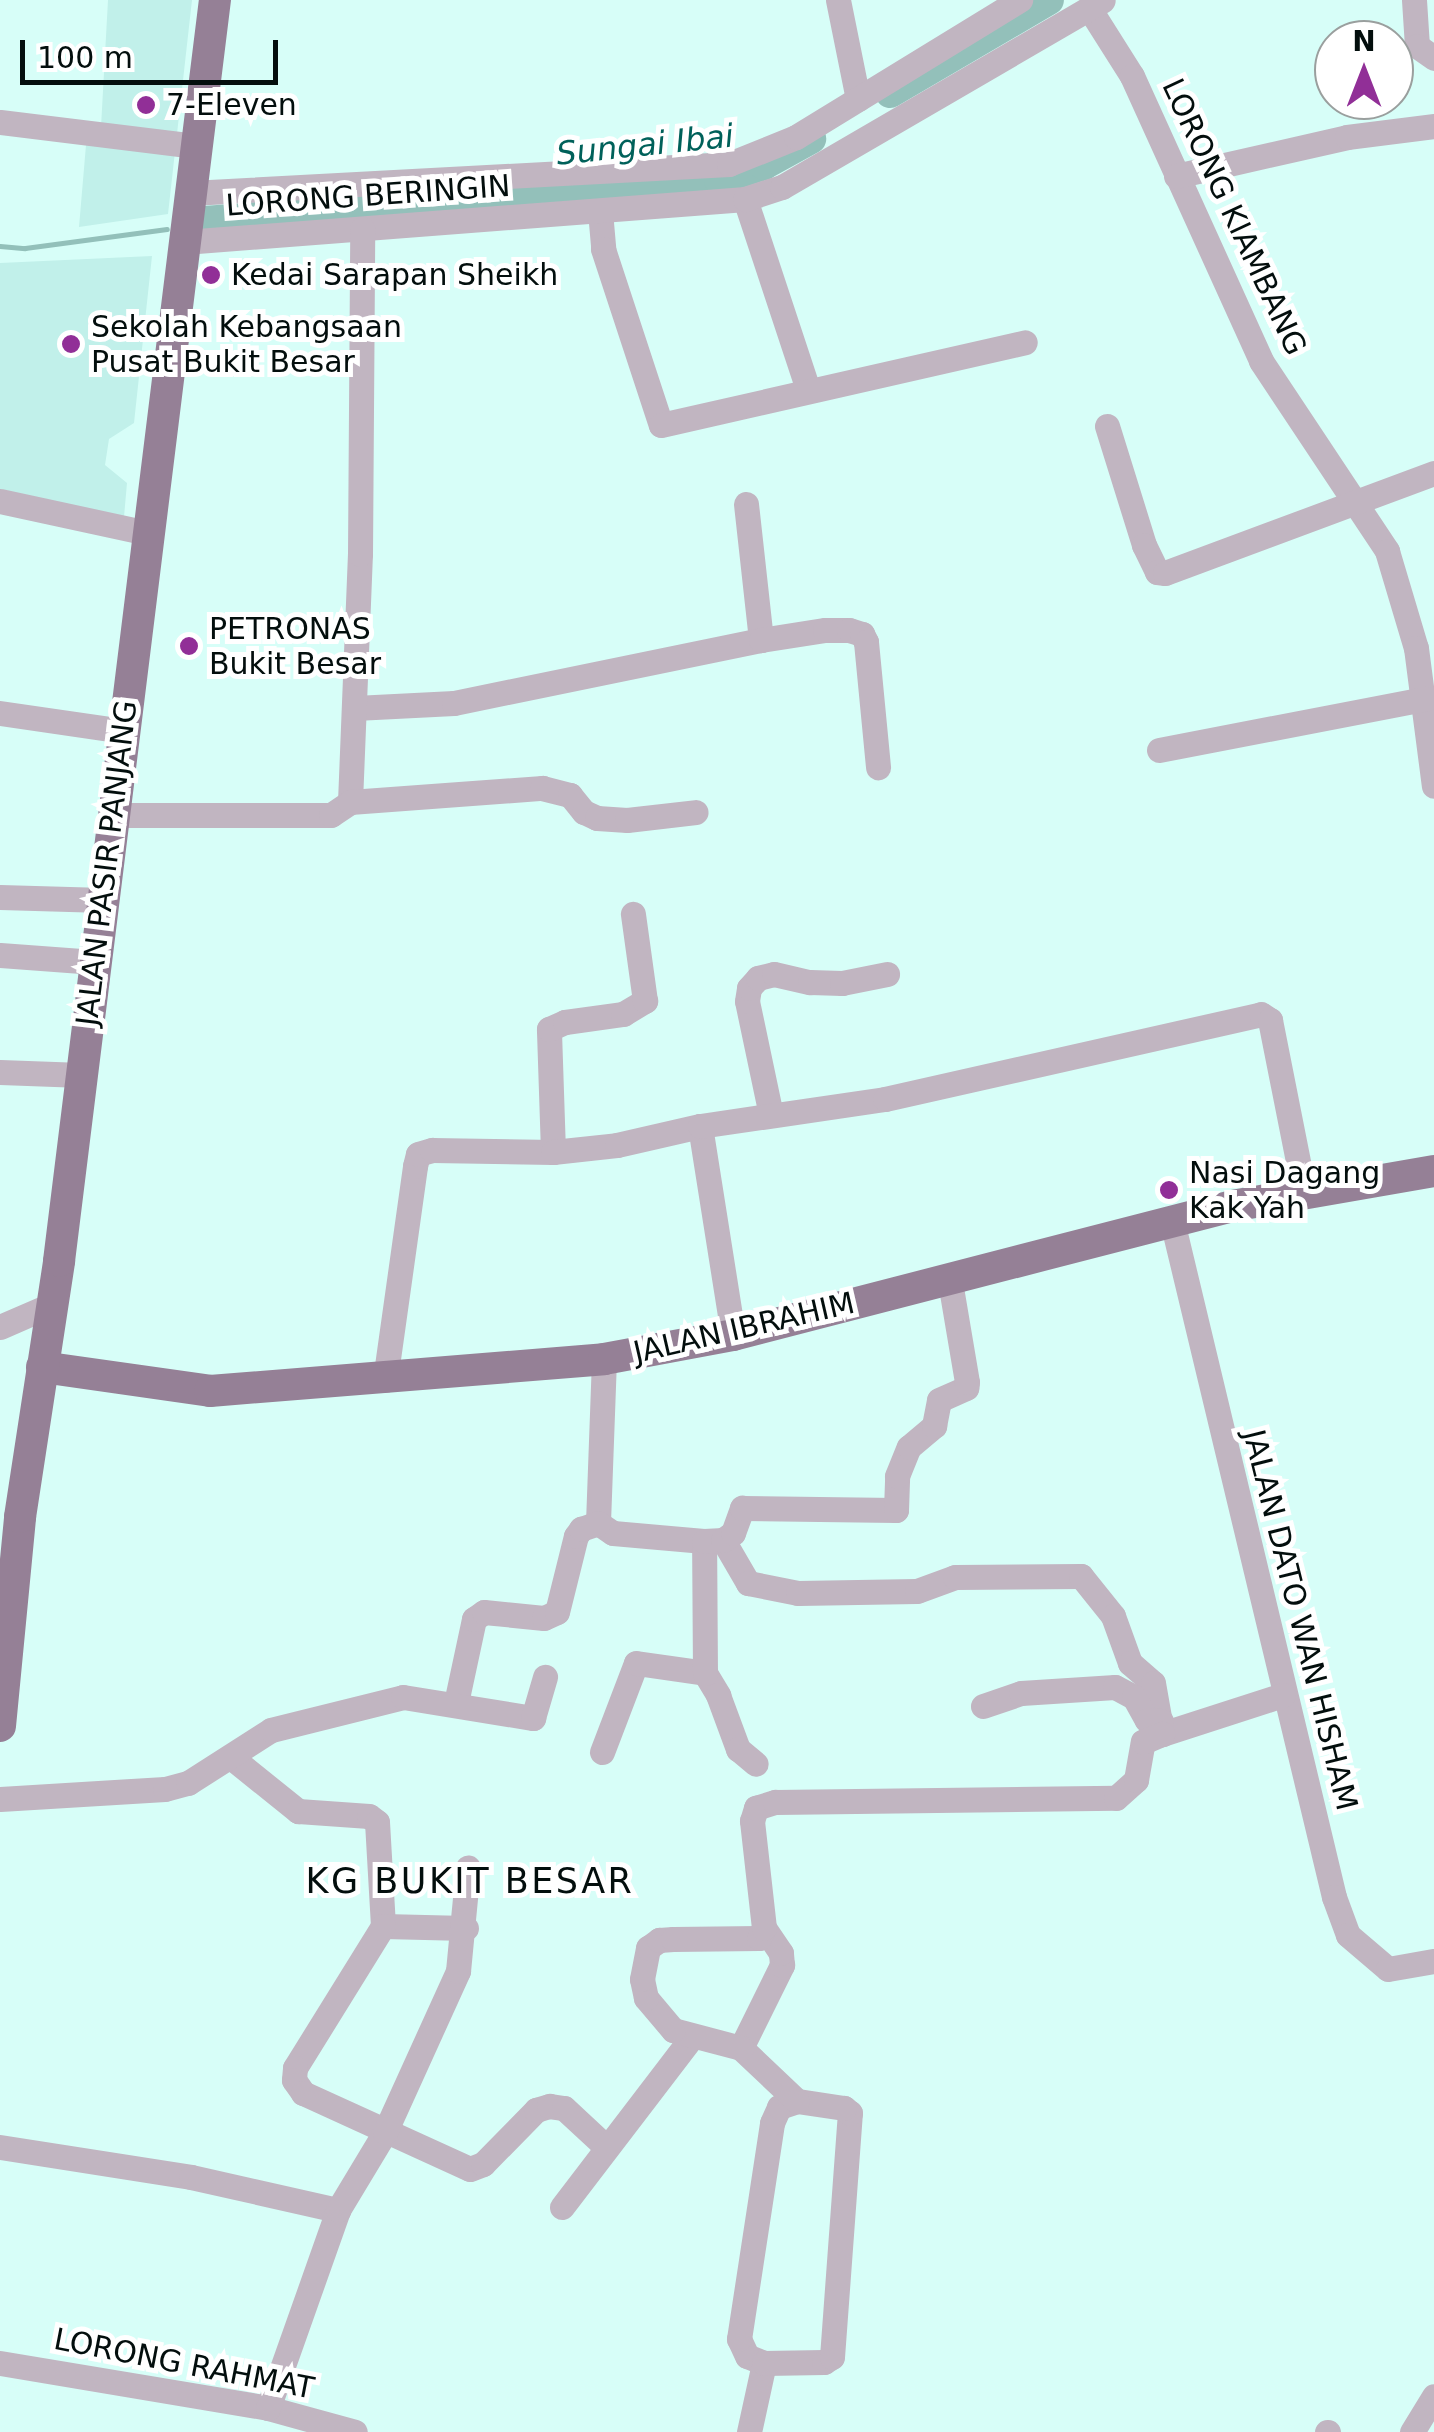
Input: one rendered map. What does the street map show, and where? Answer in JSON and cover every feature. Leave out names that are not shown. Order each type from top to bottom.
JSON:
[{"type":"main road","name":"JALAN PASIR PANJANG","points":[[0,1726],[20,1517],[53,1304],[215,0]]},
{"type":"main road","name":"JALAN IBRAHIM","points":[[42,1368],[210,1392],[384,1380],[604,1358],[733,1336],[949,1276],[1304,1191],[1434,1171]]},
{"type":"street","points":[[838,0],[858,99]]},
{"type":"street","points":[[191,194],[730,164],[796,137],[1020,0]]},
{"type":"street","points":[[1414,0],[1418,46],[1434,58]]},
{"type":"street","name":"LORONG KIAMBANG","points":[[1096,4],[1260,361],[1356,500],[1392,565],[1407,608],[1425,699],[1434,786]]},
{"type":"street","name":"LORONG BERINGIN","points":[[184,242],[745,199],[782,187],[1096,4]]},
{"type":"street","points":[[0,122],[196,146]]},
{"type":"street","points":[[1176,176],[1346,137],[1434,126]]},
{"type":"street","points":[[745,199],[808,390]]},
{"type":"street","points":[[600,211],[603,249],[660,425],[1025,342]]},
{"type":"street","points":[[350,802],[355,708],[362,229]]},
{"type":"street","points":[[1107,426],[1144,546],[1157,572],[1165,573],[1434,473]]},
{"type":"street","points":[[0,501],[148,533]]},
{"type":"street","points":[[746,504],[761,640]]},
{"type":"street","points":[[355,708],[454,703],[824,630],[862,634],[878,766]]},
{"type":"street","points":[[1159,750],[1425,699]]},
{"type":"street","points":[[0,714],[123,732]]},
{"type":"street","points":[[114,814],[331,815],[350,802],[542,788],[570,796],[584,812],[597,818],[627,820],[696,812]]},
{"type":"street","points":[[0,896],[104,900]]},
{"type":"street","points":[[553,1152],[549,1029],[564,1022],[623,1014],[644,1001],[633,914]]},
{"type":"street","points":[[0,955],[95,962]]},
{"type":"street","points":[[771,1116],[748,1001],[749,988],[758,978],[774,974],[826,983],[887,974]]},
{"type":"street","points":[[384,1380],[418,1154],[432,1150],[553,1152],[617,1145],[700,1126],[885,1099],[1266,1014],[1304,1191]]},
{"type":"street","points":[[0,1072],[82,1075]]},
{"type":"street","points":[[700,1126],[733,1336]]},
{"type":"street","name":"JALAN DATO WAN HISHAM","points":[[1172,1221],[1283,1694],[1348,1936],[1388,1970],[1434,1961]]},
{"type":"street","points":[[598,1523],[613,1533],[714,1541],[732,1533],[742,1508],[752,1505],[896,1510],[897,1476],[909,1447],[934,1426],[939,1400],[966,1388],[968,1375],[949,1276]]},
{"type":"street","points":[[0,1327],[53,1304]]},
{"type":"street","points":[[598,1523],[604,1358]]},
{"type":"street","points":[[456,1703],[474,1619],[484,1612],[544,1618],[557,1612],[576,1536],[580,1529],[598,1523]]},
{"type":"street","points":[[714,1541],[705,1674],[718,1694],[738,1749],[756,1764]]},
{"type":"street","points":[[714,1541],[748,1582],[798,1594],[916,1591],[955,1577],[1080,1576],[1113,1616],[1130,1664],[1153,1683],[1161,1728]]},
{"type":"street","points":[[602,1752],[636,1663],[705,1674]]},
{"type":"street","points":[[0,1798],[165,1789],[188,1783],[271,1730],[404,1696],[533,1718],[545,1677]]},
{"type":"street","points":[[984,1706],[1021,1693],[1115,1687],[1134,1696],[1146,1720],[1161,1728]]},
{"type":"street","points":[[741,2048],[782,1965],[781,1952],[764,1928],[752,1821],[756,1808],[775,1802],[1116,1798],[1136,1780],[1143,1742],[1161,1728],[1283,1694]]},
{"type":"street","points":[[232,1758],[298,1811],[369,1816],[377,1822],[383,1926],[295,2068],[294,2080],[303,2093],[470,2169],[484,2164],[536,2110],[549,2106],[564,2108],[605,2146]]},
{"type":"street","points":[[268,2408],[338,2210],[386,2132],[458,1971],[466,1928],[468,1867]]},
{"type":"street","points":[[383,1926],[466,1928]]},
{"type":"street","points":[[764,1928],[759,1938],[745,1940],[659,1940],[648,1948],[642,1979],[646,1998],[673,2030],[741,2048],[797,2101]]},
{"type":"street","points":[[562,2207],[692,2037]]},
{"type":"street","points":[[797,2101],[844,2108],[850,2113],[834,2348],[824,2362],[764,2363],[747,2356],[740,2339],[772,2123],[779,2107],[797,2101]]},
{"type":"street","points":[[0,2148],[191,2177],[338,2210]]},
{"type":"street","name":"LORONG RAHMAT","points":[[0,2363],[268,2408],[355,2432]]},
{"type":"street","points":[[749,2432],[764,2363]]},
{"type":"street","points":[[1412,2432],[1434,2396]]},
{"type":"shaded area","points":[[108,0],[192,0],[168,214],[79,227],[86,145],[100,145]]},
{"type":"shaded area","name":"Sekolah Kebangsaan Pusat Bukit Besar","points":[[152,256],[134,423],[109,439],[105,465],[127,483],[124,517],[0,489],[0,263]]},
{"type":"waterway","name":"Sungai Ibai","points":[[890,93],[1049,0]]},
{"type":"waterway","name":"Sungai Ibai","points":[[205,221],[719,180],[764,165],[811,139]]},
{"type":"waterway","points":[[0,246],[25,248],[167,229]]},
{"type":"place","name":"7-Eleven","points":[[146,105]]},
{"type":"place","name":"Kedai Sarapan Sheikh","points":[[211,275]]},
{"type":"place","name":"Sekolah Kebangsaan Pusat Bukit Besar","points":[[71,344]]},
{"type":"place","name":"PETRONAS Bukit Besar","points":[[189,646]]},
{"type":"place","name":"Nasi Dagang Kak Yah","points":[[1169,1190]]},
{"type":"district","name":"KG BUKIT BESAR","points":[[470,1881]]}]
